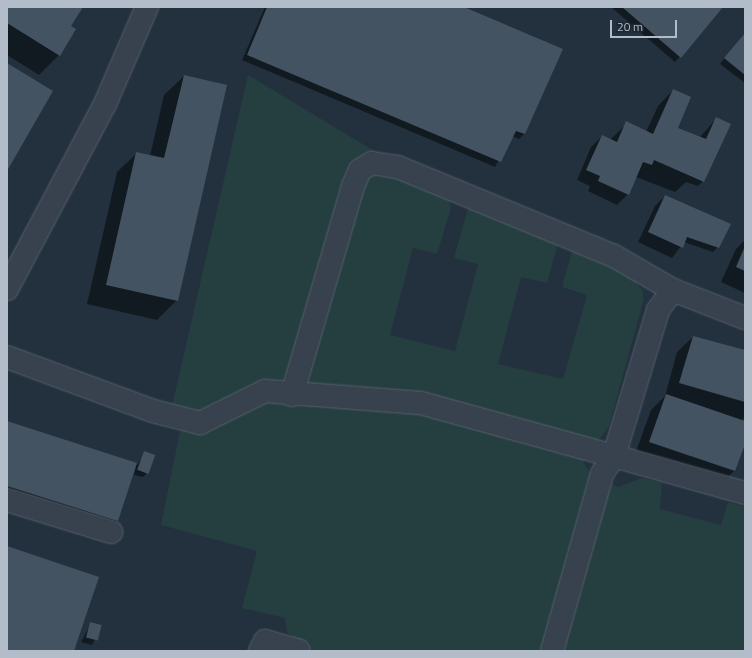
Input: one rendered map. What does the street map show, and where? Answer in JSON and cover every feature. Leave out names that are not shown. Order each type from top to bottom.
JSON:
[{"type":"lane","points":[[7,289],[105,104],[147,7]]},
{"type":"lane","points":[[292,395],[353,186],[360,170],[372,163],[398,168],[614,256],[673,290],[745,318]]},
{"type":"lane","points":[[552,651],[602,474],[614,456],[658,310],[673,290]]},
{"type":"lane","points":[[7,357],[153,411],[200,423],[265,391],[292,395],[421,403],[745,493]]},
{"type":"lane","points":[[7,500],[111,532]]},
{"type":"lane","points":[[260,651],[265,641],[299,651]]},
{"type":"green space","points":[[248,75],[442,192],[448,199],[451,208],[437,254],[413,248],[390,335],[455,351],[478,264],[454,258],[469,205],[558,243],[547,283],[521,277],[498,364],[563,379],[587,295],[562,287],[572,251],[579,247],[627,272],[643,291],[643,302],[609,426],[583,462],[590,472],[618,487],[642,478],[662,483],[660,509],[721,525],[728,502],[745,507],[745,651],[297,651],[302,645],[287,632],[285,618],[242,608],[257,551],[161,525],[180,431],[172,406]]},
{"type":"building","points":[[7,7],[83,7],[71,26],[76,29],[60,56],[7,23]]},
{"type":"building","points":[[267,7],[464,7],[563,49],[525,134],[516,131],[501,162],[247,55]]},
{"type":"building","points":[[622,7],[723,7],[681,58]]},
{"type":"building","points":[[745,33],[745,75],[724,58]]},
{"type":"building","points":[[7,63],[53,91],[7,171]]},
{"type":"building","points":[[184,75],[227,85],[178,301],[106,285],[136,152],[164,158]]},
{"type":"building","points":[[673,89],[691,97],[678,128],[706,139],[716,117],[731,124],[704,182],[654,160],[652,165],[643,162],[629,195],[598,181],[600,176],[586,170],[602,135],[617,142],[626,121],[653,134]]},
{"type":"building","points":[[665,195],[731,224],[719,248],[687,237],[683,248],[648,232]]},
{"type":"building","points":[[745,246],[745,271],[736,267]]},
{"type":"building","points":[[693,336],[745,350],[745,402],[679,383]]},
{"type":"building","points":[[666,394],[745,421],[745,444],[735,471],[649,442]]},
{"type":"building","points":[[7,421],[137,463],[118,521],[7,486]]},
{"type":"building","points":[[144,451],[155,455],[148,474],[137,470]]},
{"type":"building","points":[[7,546],[99,577],[74,651],[7,651]]},
{"type":"building","points":[[90,622],[102,625],[98,640],[86,638]]}]
